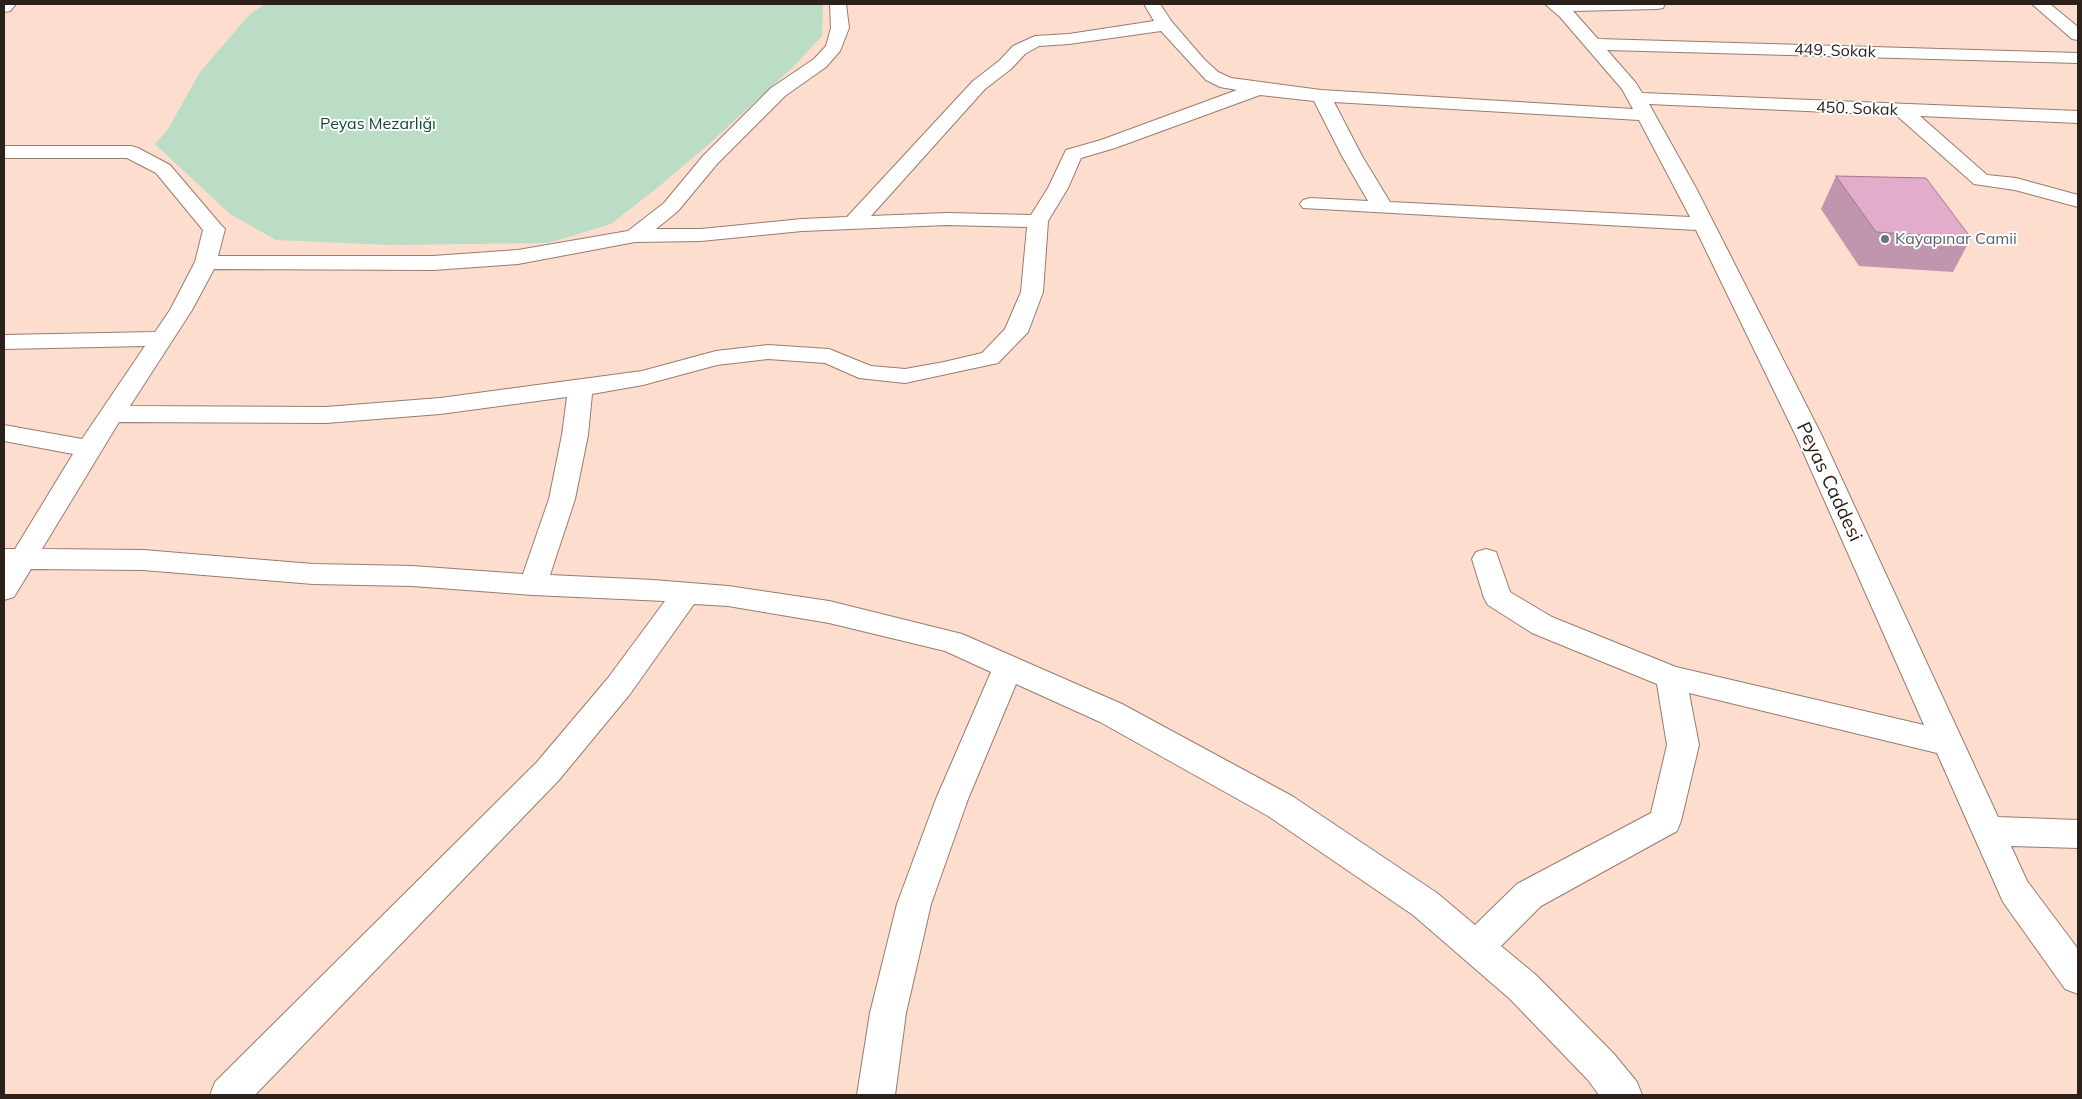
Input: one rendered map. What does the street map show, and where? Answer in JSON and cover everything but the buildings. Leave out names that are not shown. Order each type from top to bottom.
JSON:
[{"type":"street","points":[[4,7],[8,4]]},
{"type":"street","points":[[635,236],[671,206],[710,160],[778,92],[820,63],[834,47],[840,28],[838,4]]},
{"type":"street","name":"450. Sokak","points":[[1152,4],[1166,25],[1198,63],[1212,76],[1226,83],[1258,89],[1321,96],[1640,107],[1902,110],[2078,117]]},
{"type":"street","points":[[1555,5],[1657,4]]},
{"type":"street","points":[[2040,4],[2078,35]]},
{"type":"street","name":"Peyas Caddesi","points":[[1555,5],[1566,13],[1630,87],[1703,224],[1809,436],[2015,891],[2078,977]]},
{"type":"street","points":[[853,223],[979,86],[1005,65],[1019,50],[1035,41],[1166,25]]},
{"type":"street","name":"449. Sokak","points":[[1593,44],[2078,58]]},
{"type":"street","points":[[111,414],[326,415],[440,406],[643,378],[716,358],[768,352],[829,356],[867,373],[905,376],[990,358],[1016,332],[1032,292],[1038,221],[1058,188],[1073,154],[1108,144],[1258,89]]},
{"type":"street","points":[[1321,96],[1352,156],[1384,208]]},
{"type":"street","points":[[1902,110],[1981,180],[2016,184],[2078,201]]},
{"type":"street","points":[[4,152],[131,152],[163,169],[214,229],[206,262],[182,310],[13,559],[4,590]]},
{"type":"street","points":[[1310,204],[1703,224]]},
{"type":"street","points":[[206,262],[432,263],[518,257],[635,236],[701,236],[802,225],[947,219],[1038,221]]},
{"type":"street","points":[[4,342],[162,339]]},
{"type":"street","points":[[533,585],[562,499],[575,435],[580,388]]},
{"type":"street","points":[[4,433],[89,449]]},
{"type":"street","points":[[13,559],[143,560],[313,574],[412,576],[728,596],[829,612],[952,642],[1111,713],[1280,806],[1425,904],[1523,987],[1601,1067],[1623,1095]]},
{"type":"street","points":[[1486,560],[1498,598],[1542,625],[1671,677],[1947,743]]},
{"type":"street","points":[[229,1095],[548,771],[619,686],[686,593]]},
{"type":"street","points":[[876,1095],[888,1013],[914,904],[952,799],[1008,667]]},
{"type":"street","points":[[1476,947],[1529,895],[1665,821],[1683,745],[1671,677]]},
{"type":"street","points":[[1988,831],[2078,834]]},
{"type":"green space","name":"Peyas Mezarlığı","points":[[265,4],[823,4],[822,36],[794,66],[709,144],[611,224],[548,243],[390,245],[276,240],[230,214],[155,144],[168,129],[200,72],[250,14]]},
{"type":"place","name":"Kayapınar Camii","points":[[1885,239]]}]
